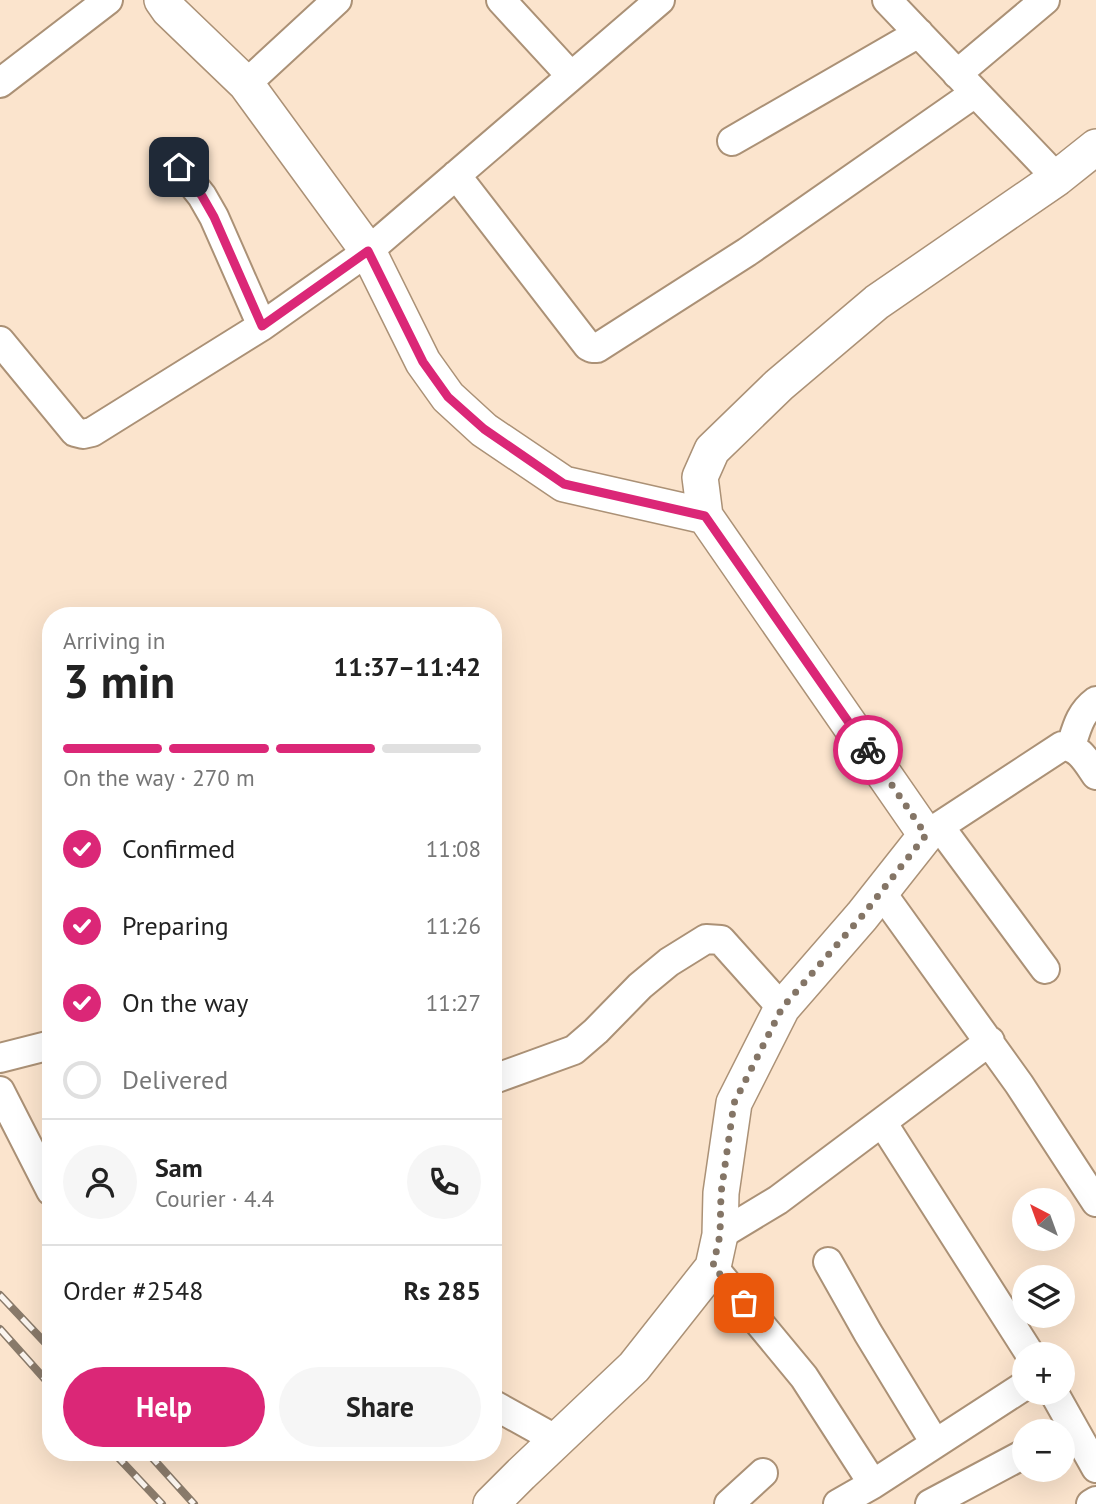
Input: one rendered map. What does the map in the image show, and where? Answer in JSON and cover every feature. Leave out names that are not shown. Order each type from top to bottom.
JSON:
[{"type":"street","points":[[0,83],[108,0]]},
{"type":"street","points":[[162,0],[169,10],[246,84],[368,251],[423,362],[448,397],[484,429],[564,484],[705,516]]},
{"type":"street","points":[[246,84],[337,0]]},
{"type":"street","points":[[501,0],[571,76]]},
{"type":"street","points":[[0,341],[75,432],[83,435],[92,432],[262,326],[368,251],[660,0]]},
{"type":"street","points":[[887,0],[1057,178]]},
{"type":"street","points":[[456,175],[587,346],[597,348],[747,252],[966,83],[1045,0]]},
{"type":"street","points":[[732,141],[919,33]]},
{"type":"street","points":[[1045,969],[933,831],[705,516],[700,477],[712,450],[779,385],[877,302],[1057,178],[1096,147]]},
{"type":"street","points":[[179,167],[202,196],[214,217],[262,326]]},
{"type":"street","points":[[1071,746],[1080,717],[1096,701]]},
{"type":"street","points":[[873,1484],[809,1384],[717,1251],[721,1193],[734,1103],[782,1008],[933,831],[1062,746],[1071,746],[1081,753],[1096,775]]},
{"type":"street","points":[[881,892],[1019,1084],[1096,1202]]},
{"type":"street","points":[[502,1076],[574,1050],[640,986],[669,962],[706,939],[721,940],[782,1008]]},
{"type":"street","points":[[491,1504],[634,1367],[717,1251],[778,1200],[989,1041]]},
{"type":"street","points":[[0,1058],[42,1047]]},
{"type":"street","points":[[0,1091],[42,1173]]},
{"type":"street","points":[[882,1122],[1022,1342]]},
{"type":"street","points":[[828,1262],[935,1443]]},
{"type":"street","points":[[838,1504],[1012,1394]]},
{"type":"street","points":[[502,1409],[557,1440]]},
{"type":"street","points":[[1075,1440],[1096,1468]]},
{"type":"street","points":[[930,1504],[1012,1460]]},
{"type":"street","points":[[729,1504],[763,1473]]},
{"type":"street","points":[[1091,1504],[1096,1501]]},
{"type":"railway","points":[[0,1295],[42,1339]]},
{"type":"railway","points":[[0,1329],[42,1376]]},
{"type":"railway","points":[[121,1461],[162,1504]]},
{"type":"railway","points":[[155,1461],[194,1504]]},
{"type":"way so far","points":[[744,1303],[713,1266],[720,1235],[721,1193],[734,1103],[782,1008],[862,916],[926,835],[868,750]]},
{"type":"route","points":[[179,167],[202,196],[214,217],[262,326],[368,251],[423,362],[448,397],[484,429],[564,484],[705,516],[868,750]]}]
